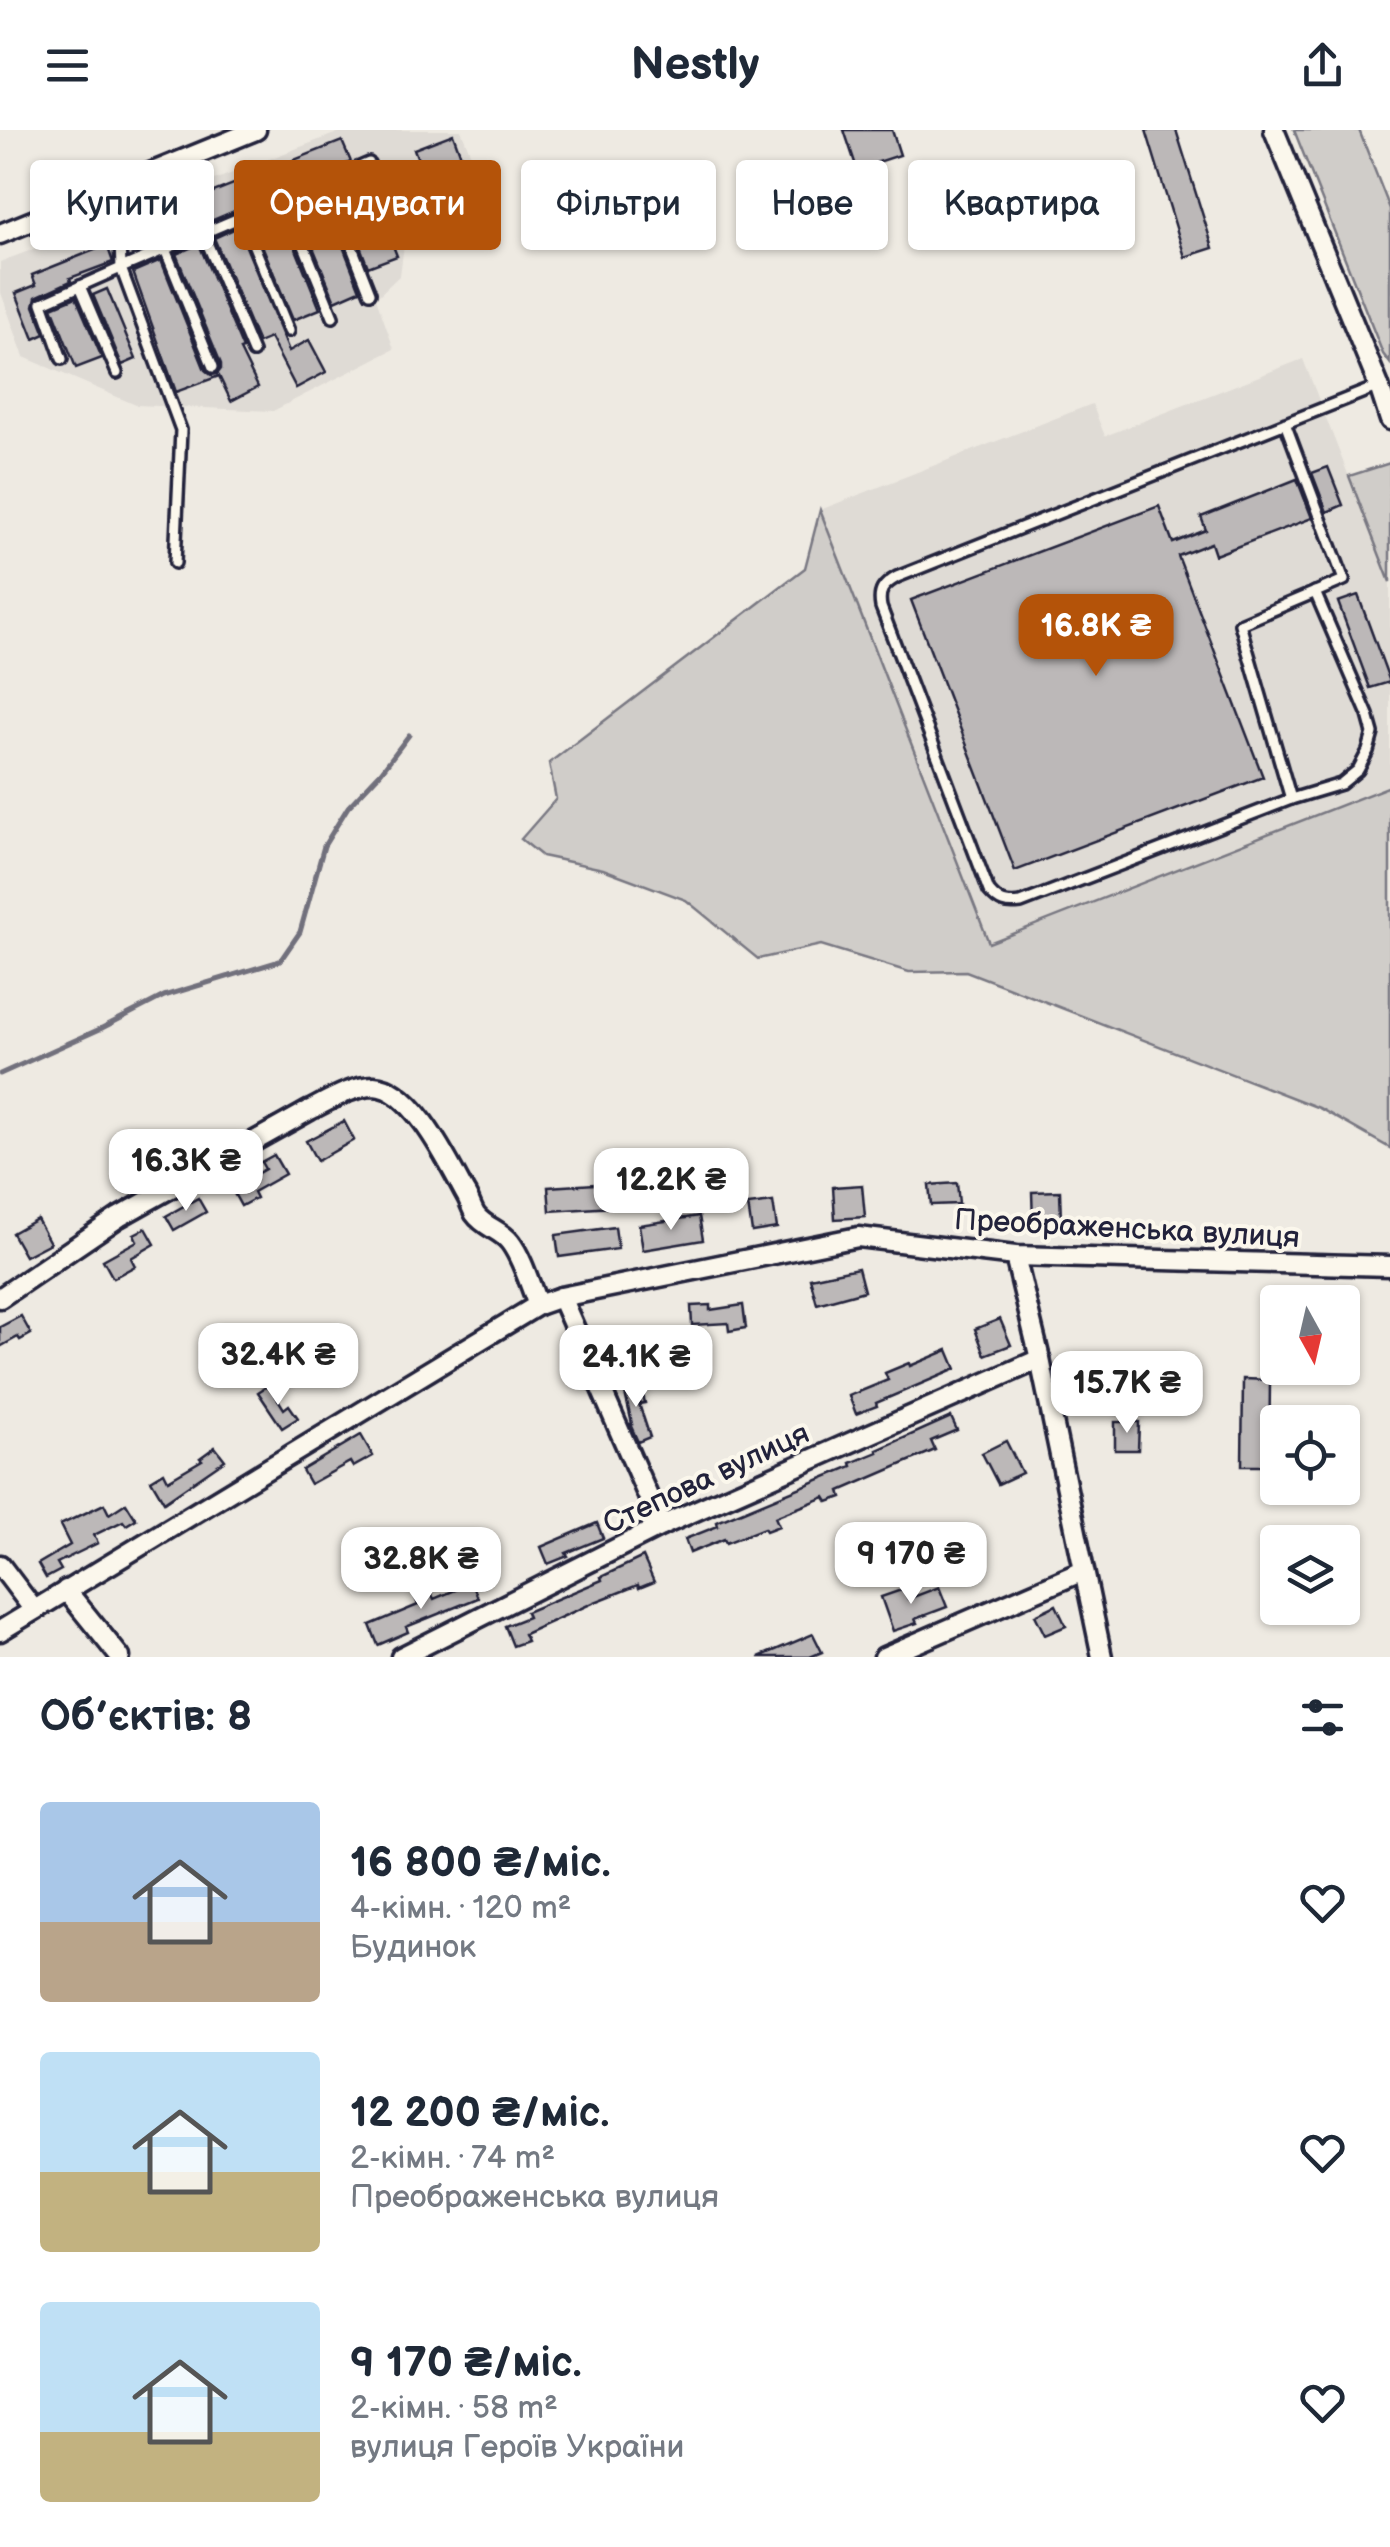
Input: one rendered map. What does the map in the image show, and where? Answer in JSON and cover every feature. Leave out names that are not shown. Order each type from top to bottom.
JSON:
[{"type":"street","points":[[182,160],[256,130]]},
{"type":"street","points":[[1274,130],[1380,386],[1390,420]]},
{"type":"street","points":[[0,234],[30,222]]},
{"type":"street","points":[[0,1298],[119,1217],[310,1110],[373,1086],[400,1095],[430,1132],[475,1214],[512,1244],[538,1305]]},
{"type":"street","name":"Преображенська вулиця","points":[[0,1631],[538,1305],[561,1297],[858,1237],[1015,1256],[1390,1266]]},
{"type":"street","points":[[1015,1256],[1102,1657]]},
{"type":"street","points":[[561,1297],[661,1526]]},
{"type":"street","name":"Степова вулиця","points":[[401,1657],[661,1526],[1040,1359]]},
{"type":"street","points":[[0,1565],[34,1610]]},
{"type":"street","points":[[884,1657],[1083,1570]]},
{"type":"street","points":[[66,1590],[120,1657]]},
{"type":"lane","points":[[120,250],[121,268],[181,430],[176,563]]},
{"type":"lane","points":[[62,359],[42,302],[164,250]]},
{"type":"lane","points":[[166,250],[213,367]]},
{"type":"lane","points":[[210,250],[253,352]]},
{"type":"lane","points":[[256,250],[289,331]]},
{"type":"lane","points":[[306,250],[333,317]]},
{"type":"lane","points":[[353,250],[370,293]]},
{"type":"lane","points":[[80,286],[116,373]]},
{"type":"lane","points":[[1314,592],[1373,733],[1358,770],[1342,784],[1291,799],[1021,903],[1008,905],[997,901],[880,607],[884,585],[1380,386]]},
{"type":"lane","points":[[1284,423],[1344,580],[1240,624],[1291,799]]},
{"type":"shaded area","points":[[345,130],[461,130],[473,160],[267,160]]},
{"type":"shaded area","points":[[1294,130],[1359,130],[1390,209],[1390,363],[1383,354]]},
{"type":"shaded area","points":[[234,172],[234,250],[403,250],[400,275],[376,298],[394,349],[273,411],[136,405],[24,357],[0,290],[0,262],[31,250],[214,250],[214,180]]},
{"type":"shaded area","points":[[1303,359],[1390,582],[1390,786],[989,943],[820,510],[1092,404],[1105,436]]},
{"type":"shaded area","points":[[1390,463],[1390,582],[1349,476]]},
{"type":"shaded area","points":[[820,510],[989,943],[1390,786],[1390,1148],[1319,1108],[966,971],[909,972],[821,945],[758,959],[686,900],[603,869],[542,856],[521,839],[556,799],[549,763],[805,568]]},
{"type":"building","points":[[844,130],[892,130],[900,155],[885,160],[854,160]]},
{"type":"building","points":[[1146,130],[1176,130],[1213,248],[1185,257]]},
{"type":"building","points":[[453,134],[461,156],[418,160],[414,149]]},
{"type":"building","points":[[342,141],[350,160],[294,160]]},
{"type":"building","points":[[234,184],[234,211],[214,220],[214,192]]},
{"type":"building","points":[[234,229],[234,250],[247,250],[289,351],[309,340],[326,372],[296,388],[270,338],[258,343],[214,238]]},
{"type":"building","points":[[94,250],[109,250],[113,262],[70,278],[71,281],[36,297],[34,306],[45,334],[34,339],[16,293],[36,285],[32,275]]},
{"type":"building","points":[[202,250],[258,387],[231,401],[219,376],[176,392],[133,272],[161,260],[205,370],[217,374],[221,364],[176,254]]},
{"type":"building","points":[[264,250],[296,250],[320,309],[293,320]]},
{"type":"building","points":[[314,250],[344,250],[360,290],[335,301]]},
{"type":"building","points":[[361,250],[395,250],[397,256],[368,267]]},
{"type":"building","points":[[107,289],[136,359],[122,365],[93,295]]},
{"type":"building","points":[[76,297],[102,358],[76,368],[52,307]]},
{"type":"building","points":[[1328,467],[1343,505],[1327,512],[1312,473]]},
{"type":"building","points":[[1297,479],[1312,518],[1215,555],[1211,543],[1178,556],[1263,777],[1015,871],[911,600],[1159,506],[1173,543],[1206,530],[1201,517]]},
{"type":"building","points":[[1358,595],[1390,682],[1370,688],[1338,602]]},
{"type":"building","points":[[344,1121],[354,1140],[317,1161],[306,1141]]},
{"type":"building","points":[[274,1155],[285,1174],[253,1192],[256,1198],[241,1206],[231,1188],[265,1169],[261,1162]]},
{"type":"building","points":[[611,1183],[613,1207],[550,1211],[548,1187]]},
{"type":"building","points":[[957,1183],[959,1204],[931,1205],[929,1185]]},
{"type":"building","points":[[862,1185],[865,1217],[835,1219],[833,1187]]},
{"type":"building","points":[[1060,1191],[1061,1221],[1033,1222],[1032,1192]]},
{"type":"building","points":[[198,1198],[206,1212],[174,1230],[166,1216]]},
{"type":"building","points":[[773,1202],[777,1228],[752,1232],[748,1205]]},
{"type":"building","points":[[699,1216],[703,1240],[643,1250],[639,1225]]},
{"type":"building","points":[[37,1219],[50,1243],[25,1256],[12,1233]]},
{"type":"building","points":[[615,1227],[618,1249],[559,1257],[556,1235]]},
{"type":"building","points":[[146,1228],[155,1244],[131,1258],[135,1266],[113,1278],[103,1260],[137,1241],[134,1234]]},
{"type":"building","points":[[858,1268],[864,1291],[817,1304],[810,1278]]},
{"type":"building","points":[[710,1305],[710,1310],[743,1305],[746,1328],[729,1331],[728,1323],[692,1325],[691,1306]]},
{"type":"building","points":[[21,1316],[31,1334],[0,1347],[0,1327]]},
{"type":"building","points":[[1000,1319],[1011,1345],[985,1355],[975,1329]]},
{"type":"building","points":[[948,1350],[956,1369],[856,1414],[849,1396],[888,1380],[885,1373]]},
{"type":"building","points":[[630,1378],[633,1388],[641,1386],[645,1403],[639,1404],[650,1437],[638,1442],[630,1424],[622,1380]]},
{"type":"building","points":[[1243,1379],[1260,1380],[1260,1385],[1270,1385],[1270,1405],[1260,1405],[1260,1466],[1242,1466]]},
{"type":"building","points":[[269,1385],[284,1409],[289,1405],[298,1418],[282,1428],[258,1392]]},
{"type":"building","points":[[951,1417],[957,1430],[931,1441],[935,1450],[840,1491],[842,1497],[828,1502],[825,1497],[775,1517],[779,1526],[726,1543],[724,1539],[690,1553],[685,1539],[718,1526],[717,1522],[852,1466],[851,1463],[877,1450]]},
{"type":"building","points":[[1115,1422],[1139,1422],[1138,1450],[1115,1450]]},
{"type":"building","points":[[361,1435],[373,1456],[353,1467],[350,1462],[310,1484],[302,1470]]},
{"type":"building","points":[[1006,1441],[1022,1473],[998,1484],[982,1453]]},
{"type":"building","points":[[215,1447],[225,1460],[164,1502],[151,1480],[164,1472],[168,1480],[202,1460]]},
{"type":"building","points":[[126,1503],[136,1519],[94,1535],[98,1543],[57,1563],[61,1570],[46,1578],[38,1564],[70,1545],[60,1525],[104,1504],[109,1514]]},
{"type":"building","points":[[597,1523],[603,1538],[548,1564],[541,1547]]},
{"type":"building","points":[[643,1557],[654,1582],[595,1602],[524,1634],[527,1641],[513,1646],[505,1626],[528,1617],[526,1612],[602,1580],[601,1577]]},
{"type":"building","points":[[472,1583],[478,1598],[406,1627],[408,1632],[378,1645],[370,1625],[418,1605],[414,1594],[429,1588],[434,1599]]},
{"type":"building","points":[[939,1587],[947,1607],[893,1631],[881,1597],[904,1589],[908,1599]]},
{"type":"building","points":[[1056,1605],[1066,1626],[1045,1635],[1035,1615]]},
{"type":"building","points":[[813,1634],[822,1652],[810,1657],[759,1657]]},
{"type":"waterway","points":[[0,1074],[164,996],[280,961],[300,932],[324,846],[348,807],[409,735]]}]
